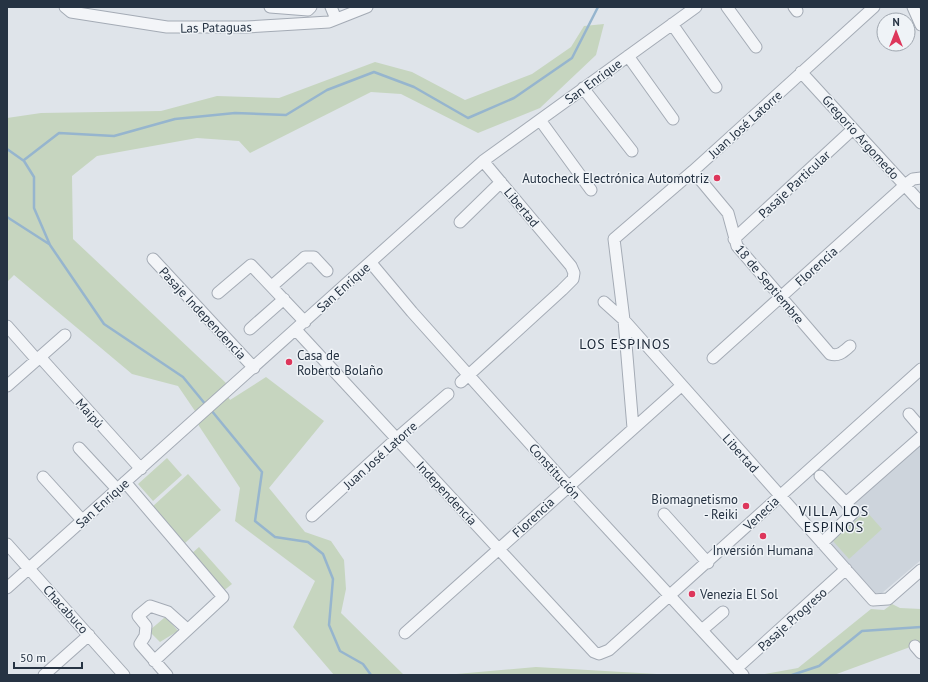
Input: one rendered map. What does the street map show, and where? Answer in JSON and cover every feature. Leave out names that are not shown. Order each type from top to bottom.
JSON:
[{"type":"street","name":"Las Pataguas","points":[[64,7],[71,12],[167,27],[246,27],[329,22],[367,7]]},
{"type":"street","points":[[270,7],[308,10],[312,7]]},
{"type":"street","points":[[331,7],[336,19]]},
{"type":"street","points":[[727,7],[756,47]]},
{"type":"street","name":"Juan José Latorre","points":[[624,320],[614,239],[693,171],[874,7]]},
{"type":"street","points":[[913,7],[921,25]]},
{"type":"street","name":"San Enrique","points":[[7,588],[192,424],[483,161],[692,8]]},
{"type":"street","points":[[672,24],[716,86]]},
{"type":"street","points":[[628,56],[673,119]]},
{"type":"street","name":"Gregorio Argomedo","points":[[802,72],[921,203]]},
{"type":"street","points":[[583,88],[632,151]]},
{"type":"street","points":[[540,120],[591,190]]},
{"type":"street","name":"Pasaje Particular","points":[[734,239],[853,129]]},
{"type":"street","name":"Libertad","points":[[465,379],[562,290],[572,279],[574,273],[571,266],[483,161]]},
{"type":"street","name":"18 de Septiembre","points":[[693,171],[728,214],[737,246],[830,354],[840,354],[850,346]]},
{"type":"street","name":"Florencia","points":[[713,358],[905,185],[914,179],[921,178]]},
{"type":"street","points":[[460,222],[501,182]]},
{"type":"street","points":[[272,286],[305,257],[314,257],[327,271]]},
{"type":"street","name":"Pasaje Independencia","points":[[153,259],[254,368]]},
{"type":"street","name":"Constitución","points":[[371,263],[465,379],[568,485],[740,672]]},
{"type":"street","points":[[218,292],[251,265],[305,322]]},
{"type":"street","points":[[250,329],[284,299]]},
{"type":"street","name":"Libertad","points":[[604,302],[624,320],[681,386],[873,600],[879,601],[888,599],[921,570]]},
{"type":"street","points":[[624,320],[633,428]]},
{"type":"street","name":"Maipú","points":[[7,326],[141,469]]},
{"type":"street","name":"Independencia","points":[[296,330],[594,652],[599,654]]},
{"type":"street","points":[[7,386],[65,335]]},
{"type":"street","name":"Venecia","points":[[599,654],[609,650],[708,563],[921,369]]},
{"type":"street","name":"Florencia","points":[[405,633],[568,485],[681,386]]},
{"type":"street","name":"Juan José Latorre","points":[[312,516],[396,439],[448,394]]},
{"type":"street","points":[[909,414],[921,428]]},
{"type":"street","points":[[846,503],[921,437]]},
{"type":"street","points":[[79,448],[121,486],[222,598],[154,661]]},
{"type":"street","points":[[820,476],[854,513],[822,543]]},
{"type":"street","points":[[43,477],[82,520]]},
{"type":"street","points":[[664,514],[708,563]]},
{"type":"street","name":"Chacabuco","points":[[7,544],[124,675]]},
{"type":"street","name":"Pasaje Progreso","points":[[740,672],[846,569]]},
{"type":"street","points":[[167,675],[140,644],[145,636],[146,626],[138,616],[150,606],[168,612],[187,629]]},
{"type":"street","points":[[702,630],[723,612]]},
{"type":"street","points":[[44,675],[89,635]]},
{"type":"shaded area","points":[[921,441],[921,560],[882,593],[875,593],[828,540],[859,511],[851,503]]},
{"type":"green space","points":[[604,24],[596,55],[540,108],[478,133],[401,94],[371,92],[250,153],[239,141],[197,138],[97,156],[72,176],[73,239],[226,383],[223,388],[230,400],[266,377],[324,421],[269,488],[305,532],[331,541],[344,560],[346,589],[341,613],[404,675],[334,675],[293,627],[315,581],[235,521],[240,488],[199,426],[195,411],[178,386],[132,374],[14,275],[7,282],[7,118],[41,113],[161,111],[217,96],[279,98],[375,62],[412,72],[465,100],[532,74],[571,47],[584,26]]},
{"type":"green space","points":[[167,458],[182,475],[153,501],[138,484]]},
{"type":"green space","points":[[188,474],[221,510],[185,543],[152,507]]},
{"type":"green space","points":[[866,511],[882,529],[849,559],[833,541]]},
{"type":"green space","points":[[199,547],[232,584],[222,592],[190,555]]},
{"type":"green space","points":[[892,604],[900,608],[921,609],[921,643],[834,675],[759,675],[798,668],[871,609],[884,610]]},
{"type":"green space","points":[[164,618],[167,618],[178,631],[160,642],[150,632],[150,630]]},
{"type":"green space","points":[[536,667],[674,675],[445,675]]},
{"type":"waterway","points":[[24,160],[59,133],[114,136],[175,119],[235,113],[286,115],[327,90],[374,72],[414,87],[468,118],[514,98],[572,58],[598,7]]},
{"type":"waterway","points":[[7,149],[24,161],[34,177],[34,208],[50,245],[104,324],[183,377],[206,405]]},
{"type":"waterway","points":[[7,217],[49,244]]},
{"type":"waterway","points":[[211,410],[262,472],[255,521],[275,537],[308,542],[323,554],[333,579],[329,625],[340,651],[363,664],[371,675]]},
{"type":"waterway","points":[[792,675],[819,666],[862,631],[921,627]]},
{"type":"place","name":"Autocheck Electrónica Automotriz","points":[[717,178]]},
{"type":"place","name":"Casa de Roberto Bolaño","points":[[289,362]]},
{"type":"place","name":"Biomagnetismo - Reiki","points":[[746,506]]},
{"type":"place","name":"Inversión Humana","points":[[763,536]]},
{"type":"place","name":"Venezia El Sol","points":[[692,594]]},
{"type":"district","name":"LOS ESPINOS","points":[[625,344]]},
{"type":"district","name":"VILLA LOS ESPINOS","points":[[834,520]]}]
